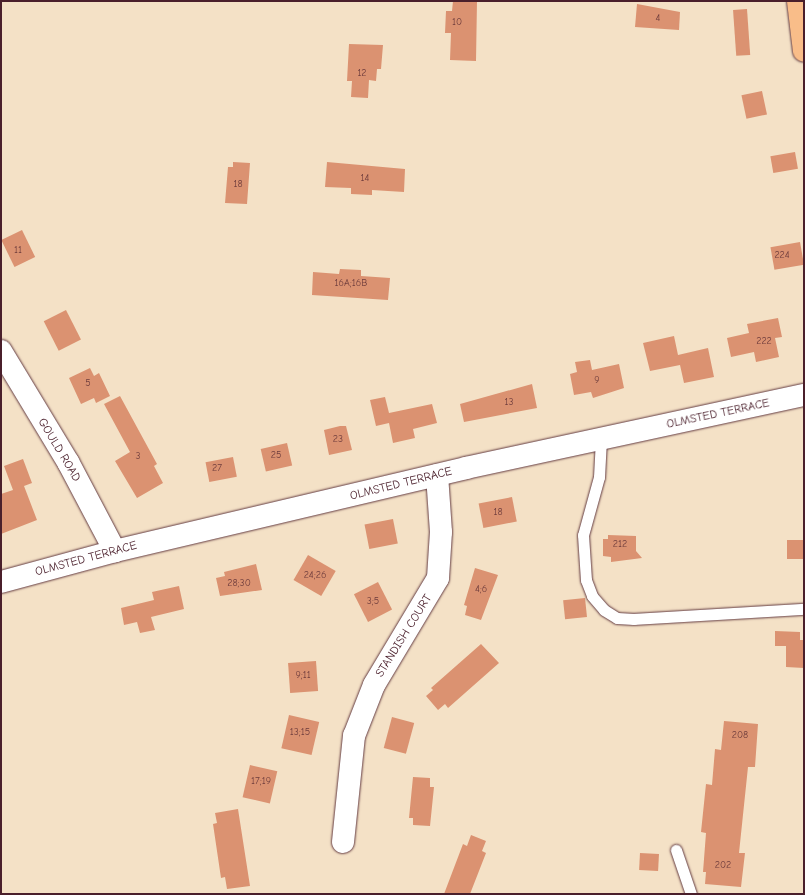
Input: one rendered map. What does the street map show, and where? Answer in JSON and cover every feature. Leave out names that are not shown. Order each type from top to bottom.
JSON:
[{"type":"main road","points":[[798,1],[804,51]]},
{"type":"street","name":"GOULD ROAD","points":[[1,351],[68,462],[115,551]]},
{"type":"street","name":"OLMSTED TERRACE","points":[[1,582],[115,551],[437,475],[804,395]]},
{"type":"street","name":"STANDISH COURT","points":[[343,842],[354,736],[374,685],[438,578],[441,532],[437,475]]},
{"type":"lane","points":[[601,439],[600,477],[583,535],[586,580],[592,596],[604,610],[617,618],[634,620],[804,609]]},
{"type":"lane","points":[[676,850],[691,894]]},
{"type":"building","points":[[453,1],[477,1],[476,61],[450,60],[451,33],[445,33],[446,11],[452,11]]},
{"type":"building","points":[[637,4],[680,12],[679,30],[635,27]]},
{"type":"building","points":[[747,9],[750,55],[736,56],[733,10]]},
{"type":"building","points":[[349,44],[383,45],[381,69],[377,69],[376,81],[369,80],[368,98],[351,97],[352,81],[347,81]]},
{"type":"building","points":[[762,91],[767,114],[746,119],[741,95]]},
{"type":"building","points":[[795,152],[798,169],[773,173],[770,156]]},
{"type":"building","points":[[233,162],[250,163],[247,204],[225,203],[228,167],[233,167]]},
{"type":"building","points":[[327,162],[405,169],[404,192],[372,190],[372,195],[351,194],[351,188],[325,187]]},
{"type":"building","points":[[22,230],[35,257],[14,267],[1,240]]},
{"type":"building","points":[[800,242],[804,265],[774,270],[770,247]]},
{"type":"building","points":[[340,269],[361,270],[361,276],[390,278],[388,300],[312,295],[313,272],[339,274]]},
{"type":"building","points":[[66,310],[81,339],[59,351],[44,321]]},
{"type":"building","points":[[778,318],[782,337],[775,338],[779,357],[756,362],[754,352],[731,357],[727,338],[749,333],[747,324]]},
{"type":"building","points":[[674,336],[678,355],[708,348],[714,377],[684,383],[680,365],[650,371],[643,343]]},
{"type":"building","points":[[590,360],[592,370],[619,364],[624,388],[593,398],[591,392],[574,395],[570,374],[577,372],[575,362]]},
{"type":"building","points":[[90,368],[94,376],[99,373],[110,396],[96,403],[94,398],[81,404],[69,378]]},
{"type":"building","points":[[532,384],[537,408],[464,422],[460,404]]},
{"type":"building","points":[[120,396],[157,464],[154,466],[163,483],[137,498],[115,461],[130,452],[104,404]]},
{"type":"building","points":[[385,397],[389,413],[432,404],[437,423],[413,429],[415,438],[393,443],[389,423],[376,426],[370,400]]},
{"type":"building","points":[[346,426],[352,450],[329,455],[324,430]]},
{"type":"building","points":[[287,443],[292,465],[266,471],[261,449]]},
{"type":"building","points":[[233,457],[237,477],[209,482],[206,462]]},
{"type":"building","points":[[23,459],[32,483],[24,486],[37,520],[1,534],[1,494],[13,490],[4,466]]},
{"type":"building","points":[[512,497],[517,522],[483,528],[479,503]]},
{"type":"building","points":[[393,519],[398,544],[369,549],[365,525]]},
{"type":"building","points":[[608,535],[636,536],[636,551],[642,558],[611,562],[611,557],[603,556],[603,539],[608,539]]},
{"type":"building","points":[[787,540],[804,540],[804,559],[787,559]]},
{"type":"building","points":[[308,555],[336,571],[321,596],[294,580]]},
{"type":"building","points":[[256,564],[262,590],[220,596],[216,578],[225,576],[224,572]]},
{"type":"building","points":[[475,568],[498,575],[481,620],[465,615],[467,606],[464,605]]},
{"type":"building","points":[[378,582],[392,610],[368,622],[354,594]]},
{"type":"building","points":[[179,586],[184,609],[151,617],[155,630],[140,633],[137,622],[124,625],[121,608],[154,600],[152,592]]},
{"type":"building","points":[[585,598],[587,617],[565,619],[563,600]]},
{"type":"building","points":[[775,631],[800,632],[800,640],[804,640],[804,668],[786,667],[786,646],[775,646]]},
{"type":"building","points":[[481,644],[499,663],[448,708],[445,704],[438,710],[426,696],[433,690],[431,688]]},
{"type":"building","points":[[316,661],[318,691],[290,693],[288,663]]},
{"type":"building","points":[[289,715],[319,722],[312,755],[281,748]]},
{"type":"building","points":[[392,717],[414,723],[406,754],[384,748]]},
{"type":"building","points":[[724,721],[758,724],[755,767],[748,767],[739,853],[745,853],[741,887],[705,884],[706,872],[703,872],[706,833],[701,832],[706,784],[712,785],[715,749],[721,750]]},
{"type":"building","points":[[250,765],[277,771],[270,803],[243,797]]},
{"type":"building","points":[[413,777],[430,778],[430,787],[434,787],[430,826],[413,825],[413,818],[409,818]]},
{"type":"building","points":[[238,809],[250,886],[227,889],[225,877],[221,878],[213,824],[217,823],[215,813]]},
{"type":"building","points":[[471,835],[486,841],[482,851],[486,853],[470,894],[444,894],[463,844],[467,846]]},
{"type":"building","points":[[640,853],[659,854],[658,871],[639,870]]}]
